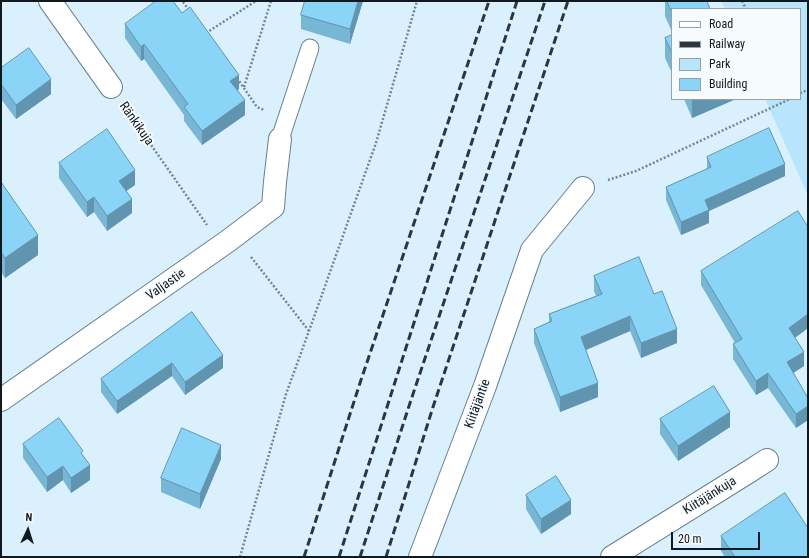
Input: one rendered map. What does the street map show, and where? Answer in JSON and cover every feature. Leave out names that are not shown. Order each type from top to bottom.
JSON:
[{"type":"street","points":[[50,1],[110,87]]},
{"type":"street","name":"Valjastie","points":[[1,400],[228,241],[273,207],[275,182],[283,130]]},
{"type":"street","name":"Kiitäjäntie","points":[[420,557],[485,386],[532,250],[583,188]]},
{"type":"street","name":"Kiitäjänkuja","points":[[612,557],[767,460]]},
{"type":"lane","points":[[283,130],[310,48]]},
{"type":"path","points":[[210,39],[206,32],[256,1]]},
{"type":"path","points":[[244,88],[271,1]]},
{"type":"path","points":[[240,557],[286,394],[376,143],[417,1]]},
{"type":"path","points":[[183,2],[192,14]]},
{"type":"path","points":[[235,76],[257,106],[283,130]]},
{"type":"path","name":"Ränkikuja","points":[[110,87],[210,229],[249,254],[309,331]]},
{"type":"path","points":[[636,171],[787,100]]},
{"type":"green space","points":[[721,1],[808,1],[808,196],[765,100],[801,100],[801,8],[724,8]]},
{"type":"building","points":[[156,1],[173,1],[182,13],[190,7],[239,75],[230,81],[245,100],[202,131],[184,107],[188,104],[144,44],[141,47],[125,24]]},
{"type":"building","points":[[305,1],[358,1],[350,29],[301,15]]},
{"type":"building","points":[[667,1],[707,1],[710,8],[671,8],[671,10]]},
{"type":"building","points":[[671,35],[671,51],[665,38]]},
{"type":"building","points":[[29,48],[51,79],[16,105],[1,84],[1,68]]},
{"type":"building","points":[[769,128],[785,164],[705,200],[709,210],[681,222],[666,187],[711,167],[707,157]]},
{"type":"building","points":[[107,129],[135,170],[119,181],[132,199],[107,216],[94,197],[87,202],[59,163]]},
{"type":"building","points":[[1,182],[38,235],[5,258],[1,252]]},
{"type":"building","points":[[798,211],[808,227],[808,314],[789,328],[804,352],[787,362],[808,398],[808,406],[796,414],[768,373],[756,381],[733,344],[742,339],[701,271]]},
{"type":"building","points":[[639,257],[654,294],[662,291],[677,329],[641,343],[630,316],[581,337],[598,383],[560,397],[534,329],[552,321],[549,314],[602,294],[594,276]]},
{"type":"building","points":[[192,312],[223,355],[185,382],[172,363],[117,401],[101,379]]},
{"type":"building","points":[[714,386],[730,412],[678,446],[660,419]]},
{"type":"building","points":[[59,418],[83,451],[81,453],[90,465],[71,478],[63,466],[47,477],[23,444]]},
{"type":"building","points":[[182,428],[221,445],[200,494],[161,478]]},
{"type":"building","points":[[556,476],[571,500],[541,519],[526,495]]},
{"type":"building","points":[[785,493],[808,528],[808,557],[735,557],[721,536]]},
{"type":"railway","points":[[304,557],[360,383],[489,1]]},
{"type":"railway","points":[[339,557],[517,1]]},
{"type":"railway","points":[[360,557],[545,1]]},
{"type":"railway","points":[[386,557],[433,407],[568,1]]}]
